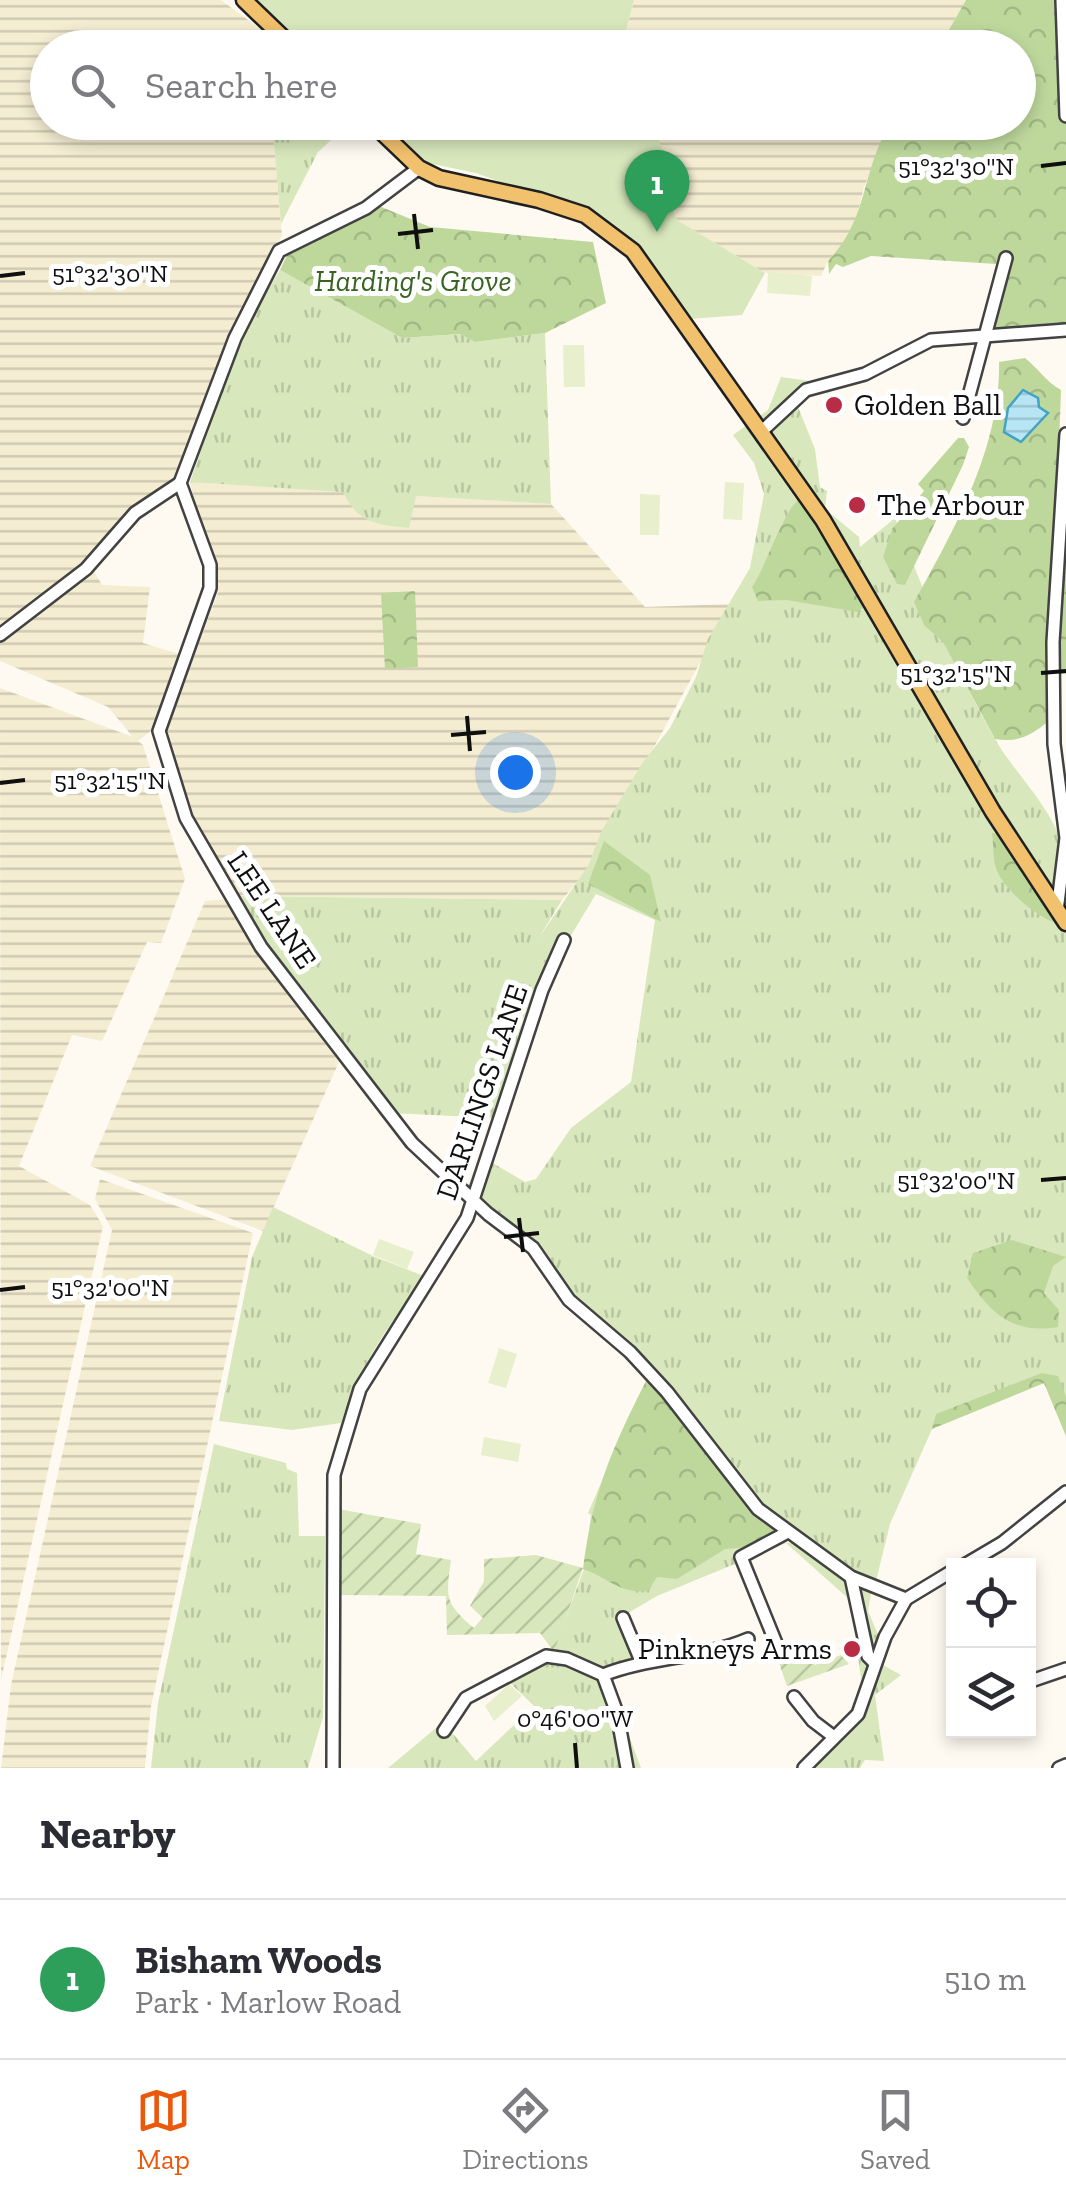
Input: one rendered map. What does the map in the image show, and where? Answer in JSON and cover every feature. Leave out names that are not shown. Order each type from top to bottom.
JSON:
[{"type":"main road","points":[[244,0],[275,30]]},
{"type":"main road","points":[[390,140],[419,168],[438,178],[585,215],[634,252],[846,556],[993,812],[1062,917]]},
{"type":"street","points":[[1062,0],[1066,116]]},
{"type":"street","points":[[0,636],[86,569],[136,512],[180,484],[235,338],[279,250],[366,208],[419,168]]},
{"type":"street","points":[[963,418],[1006,258]]},
{"type":"street","points":[[762,431],[806,390],[865,374],[931,340],[983,333],[1066,330]]},
{"type":"street","points":[[1062,917],[1066,838],[1054,744],[1054,642],[1066,434]]},
{"type":"street","name":"LEE LANE","points":[[180,484],[210,565],[210,588],[159,731],[186,818],[260,947],[412,1143],[488,1214],[533,1248],[569,1300],[650,1373],[750,1499],[786,1532],[851,1577],[906,1600]]},
{"type":"street","name":"DARLINGS LANE","points":[[333,1768],[334,1475],[360,1389],[467,1218],[542,990],[564,940]]},
{"type":"street","points":[[467,1218],[488,1214]]},
{"type":"street","points":[[977,1558],[1002,1543],[1066,1492]]},
{"type":"street","points":[[780,1652],[742,1557],[786,1532]]},
{"type":"street","points":[[804,1768],[864,1704],[885,1637],[906,1600],[946,1575]]},
{"type":"street","points":[[851,1577],[864,1641],[876,1664]]},
{"type":"street","points":[[623,1618],[640,1661]]},
{"type":"street","points":[[864,1641],[885,1637]]},
{"type":"street","points":[[444,1731],[466,1698],[546,1656],[566,1659],[603,1675],[640,1661],[715,1652],[748,1639]]},
{"type":"street","points":[[1036,1679],[1066,1668]]},
{"type":"street","points":[[603,1675],[617,1713],[627,1768]]},
{"type":"street","points":[[794,1697],[813,1721],[834,1737]]},
{"type":"shaded area","points":[[0,0],[221,0],[262,30],[30,30],[30,140],[274,140],[282,236],[229,333],[179,472],[121,521],[83,565],[0,627]]},
{"type":"shaded area","points":[[634,0],[966,0],[949,30],[626,30]]},
{"type":"shaded area","points":[[658,140],[884,140],[864,187],[853,233],[828,261],[821,276],[765,273],[677,220],[660,184],[666,160]]},
{"type":"shaded area","points":[[190,482],[551,504],[645,607],[732,604],[587,870],[562,900],[238,896],[192,814],[166,732],[218,592],[218,563],[199,527]]},
{"type":"shaded area","points":[[94,571],[102,585],[150,587],[143,643],[182,655],[155,728],[138,741],[143,745],[185,879],[161,943],[147,942],[102,1041],[72,1035],[19,1166],[90,1205],[103,1226],[1,1680],[0,688],[133,737],[108,707],[0,661],[0,642]]},
{"type":"shaded area","points":[[228,899],[257,952],[339,1062],[263,1231],[90,1166],[205,901]]},
{"type":"shaded area","points":[[100,1179],[253,1233],[151,1706],[145,1768],[1,1768],[11,1685],[112,1230],[95,1199]]},
{"type":"green space","points":[[255,0],[634,0],[626,30],[286,30]]},
{"type":"green space","points":[[966,0],[1066,0],[1066,324],[1062,327],[980,329],[1000,269],[996,264],[871,256],[843,267],[836,264],[829,274],[828,261],[851,228],[882,140],[1036,140],[1036,30],[949,30]]},
{"type":"green space","points":[[274,140],[331,140],[318,152],[281,224]]},
{"type":"green space","points":[[400,140],[659,140],[667,161],[660,184],[677,220],[765,273],[742,315],[690,319],[637,245],[585,213],[476,173],[423,162]]},
{"type":"green space","name":"Harding's Grove","points":[[379,206],[430,227],[593,242],[606,303],[545,333],[475,342],[460,334],[402,338],[280,270],[288,253]]},
{"type":"green space","points":[[280,270],[402,338],[461,334],[475,342],[545,333],[551,504],[416,496],[409,528],[362,516],[343,492],[190,482],[242,332]]},
{"type":"green space","points":[[768,272],[812,276],[810,296],[767,293]]},
{"type":"green space","points":[[563,345],[584,345],[585,387],[564,387]]},
{"type":"green space","points":[[1025,358],[1061,390],[1049,721],[1024,737],[1003,740],[995,739],[943,642],[924,625],[914,602],[959,517],[984,456],[998,394],[999,362]]},
{"type":"green space","points":[[781,377],[817,382],[794,397],[815,449],[820,487],[827,491],[825,509],[859,537],[860,547],[895,518],[978,708],[1053,823],[1066,857],[1066,1436],[1044,1383],[932,1429],[890,1524],[876,1581],[854,1573],[761,1509],[690,1417],[574,1301],[543,1261],[467,1189],[494,1118],[391,1113],[266,943],[238,896],[562,900],[538,939],[588,866],[601,832],[643,762],[670,728],[696,677],[708,639],[750,568],[764,494],[754,463],[733,435],[768,410]],"holes":[[[596,894],[655,920],[631,1082],[571,1128],[536,1179],[525,1182],[491,1162],[549,972]]]},
{"type":"green space","points":[[958,438],[964,438],[969,447],[963,465],[905,585],[897,584],[883,557],[892,529],[924,491],[918,484]]},
{"type":"green space","points":[[1066,477],[1066,674],[1056,674]]},
{"type":"green space","points":[[725,482],[744,483],[742,520],[723,519]]},
{"type":"green space","points":[[640,494],[660,495],[659,535],[640,535]]},
{"type":"green space","points":[[800,499],[868,602],[858,612],[786,600],[758,601],[752,587],[788,514]]},
{"type":"green space","points":[[415,591],[418,667],[385,669],[381,593]]},
{"type":"green space","points":[[992,833],[1000,834],[1059,924],[1033,911],[1002,880],[995,864]]},
{"type":"green space","points":[[604,841],[650,875],[661,922],[588,884]]},
{"type":"green space","points":[[273,1207],[373,1256],[429,1278],[377,1346],[341,1423],[292,1430],[219,1421],[252,1257]]},
{"type":"green space","points":[[379,1239],[414,1252],[407,1269],[373,1255]]},
{"type":"green space","points":[[1012,1240],[1066,1257],[1053,1266],[1044,1293],[1059,1310],[1058,1327],[1042,1329],[1015,1324],[994,1311],[967,1278],[973,1253]]},
{"type":"green space","points":[[499,1348],[517,1354],[506,1388],[488,1383]]},
{"type":"green space","points":[[1042,1373],[1058,1376],[1066,1397],[1066,1436],[1044,1383],[932,1429],[936,1414]]},
{"type":"green space","points":[[647,1379],[672,1400],[779,1531],[748,1547],[725,1549],[677,1579],[657,1577],[648,1591],[638,1591],[583,1569],[592,1517],[606,1471]]},
{"type":"green space","points":[[484,1437],[521,1444],[518,1462],[481,1455]]},
{"type":"green space","points":[[214,1444],[286,1463],[287,1469],[297,1473],[299,1536],[325,1536],[323,1717],[308,1768],[151,1768],[158,1703]]},
{"type":"green space","points":[[604,1476],[786,1543],[657,1596],[623,1616],[641,1664],[612,1673],[609,1682],[641,1768],[388,1768],[443,1722],[476,1761],[534,1706],[506,1679],[542,1652],[554,1649],[584,1569],[591,1515],[588,1513]]},
{"type":"green space","points":[[338,1509],[421,1524],[416,1554],[451,1560],[449,1598],[474,1628],[483,1618],[470,1606],[484,1581],[484,1559],[536,1555],[583,1568],[554,1652],[540,1633],[447,1635],[446,1596],[339,1595]]},
{"type":"green space","points":[[786,1543],[795,1543],[872,1588],[868,1611],[881,1641],[874,1660],[901,1675],[875,1695],[884,1761],[865,1760],[860,1768],[796,1768],[859,1706],[863,1692],[850,1600]]},
{"type":"green space","points":[[810,1652],[815,1665],[841,1655],[849,1664],[787,1686],[779,1663]]},
{"type":"green space","points":[[509,1684],[522,1696],[494,1721],[485,1706]]},
{"type":"water","points":[[1023,390],[1038,398],[1039,407],[1048,413],[1021,442],[1004,432],[1008,408]]},
{"type":"place","name":"Bisham Woods","points":[[657,232]]},
{"type":"place","name":"Golden Ball","points":[[834,405]]},
{"type":"place","name":"The Arbour","points":[[857,505]]},
{"type":"place","name":"Pinkneys Arms","points":[[852,1649]]}]
